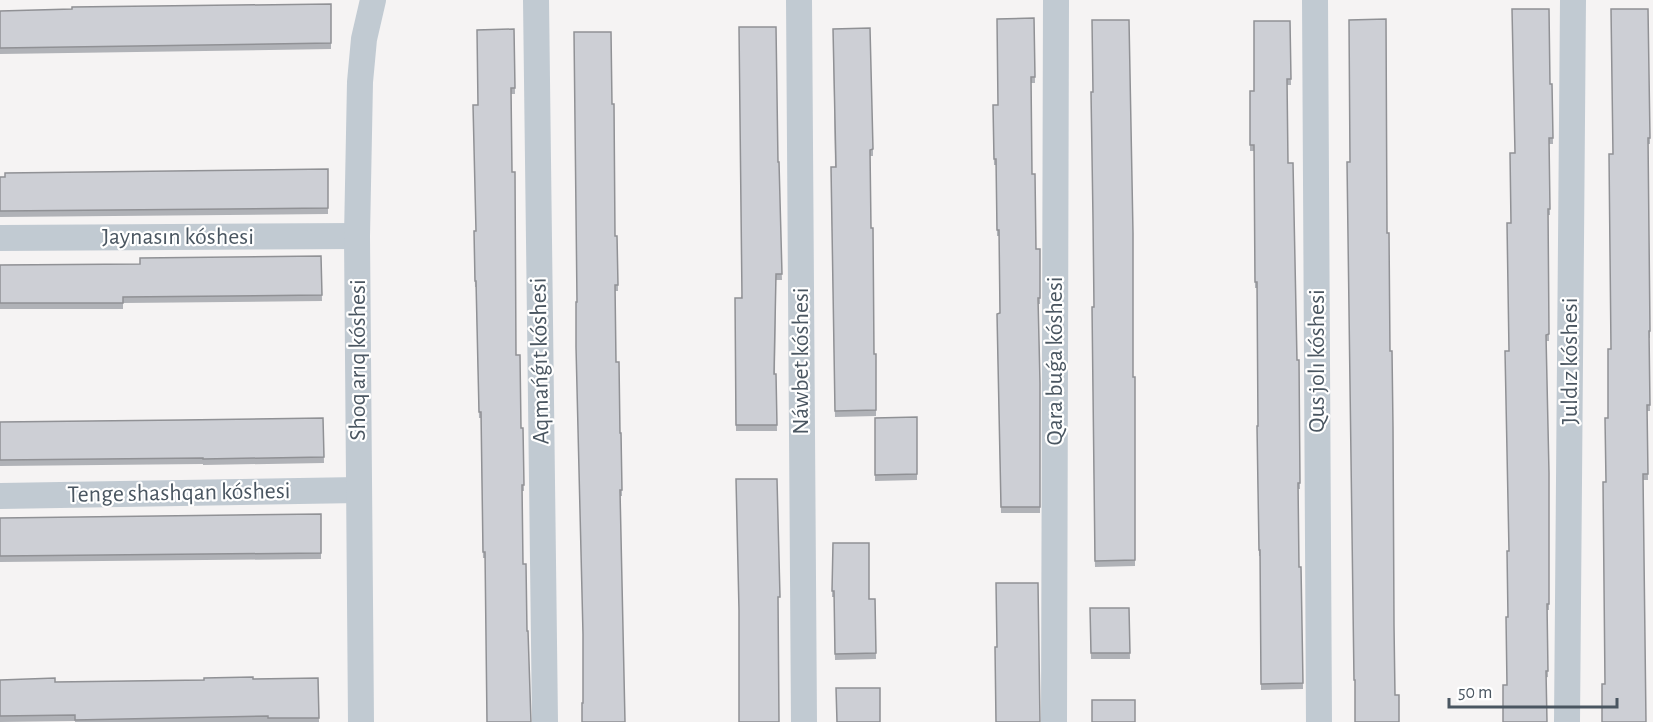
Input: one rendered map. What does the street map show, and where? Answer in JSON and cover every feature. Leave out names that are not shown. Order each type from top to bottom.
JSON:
[{"type":"street","name":"Shoq arıq kóshesi","points":[[361,722],[357,236],[360,82],[364,39],[374,0]]},
{"type":"street","name":"Aqmańǵıt kóshesi","points":[[536,0],[545,722]]},
{"type":"street","name":"Náwbet kóshesi","points":[[799,0],[804,722]]},
{"type":"street","name":"Qara buǵa kóshesi","points":[[1054,722],[1056,0]]},
{"type":"street","name":"Qus jolı kóshesi","points":[[1315,0],[1318,722]]},
{"type":"street","name":"Juldız kóshesi","points":[[1567,722],[1573,0]]},
{"type":"street","name":"Jaynasın kóshesi","points":[[0,238],[357,236]]},
{"type":"street","name":"Tenge shashqan kóshesi","points":[[0,496],[358,490]]},
{"type":"building","points":[[331,4],[331,43],[0,48],[0,11],[72,9],[72,7]]},
{"type":"building","points":[[1512,9],[1549,9],[1553,138],[1549,138],[1549,334],[1546,335],[1549,473],[1547,722],[1503,722],[1503,685],[1507,685],[1506,617],[1508,617],[1507,551],[1509,551],[1505,351],[1509,351],[1507,223],[1511,223],[1510,153],[1515,153]]},
{"type":"building","points":[[1611,9],[1648,9],[1650,405],[1647,405],[1648,474],[1643,474],[1646,722],[1602,722],[1602,684],[1605,684],[1603,482],[1606,482],[1605,418],[1608,418],[1608,349],[1611,349],[1609,154],[1613,154]]},
{"type":"building","points":[[1034,18],[1035,77],[1031,77],[1032,174],[1035,174],[1036,249],[1040,249],[1040,298],[1038,298],[1040,507],[1001,507],[997,314],[1000,313],[999,230],[997,230],[993,105],[998,105],[997,19]]},
{"type":"building","points":[[1386,19],[1387,233],[1389,233],[1390,351],[1392,351],[1395,695],[1399,695],[1399,722],[1355,722],[1347,162],[1350,162],[1349,20]]},
{"type":"building","points":[[1092,20],[1129,20],[1133,377],[1135,377],[1135,560],[1095,561]]},
{"type":"building","points":[[1254,21],[1290,21],[1291,79],[1287,79],[1288,163],[1293,163],[1297,360],[1299,360],[1299,567],[1301,567],[1303,683],[1261,684],[1257,282],[1255,282],[1254,145],[1250,145],[1250,91],[1254,91]]},
{"type":"building","points":[[739,27],[776,27],[782,274],[776,274],[774,374],[776,374],[777,425],[736,425],[735,298],[742,298]]},
{"type":"building","points":[[870,28],[873,149],[870,150],[871,228],[873,228],[876,410],[835,411],[831,167],[836,167],[833,29]]},
{"type":"building","points":[[514,29],[515,88],[511,88],[512,172],[515,172],[516,355],[520,355],[521,428],[523,428],[523,564],[526,564],[531,722],[487,722],[485,552],[483,552],[481,412],[479,412],[475,281],[473,105],[478,105],[477,30]]},
{"type":"building","points":[[574,32],[611,32],[618,285],[615,285],[616,362],[619,362],[621,433],[625,722],[582,722],[583,634],[576,347]]},
{"type":"building","points":[[328,169],[328,208],[0,211],[0,177],[5,177],[5,173]]},
{"type":"building","points":[[321,256],[322,295],[123,297],[123,303],[0,303],[0,265],[140,264],[140,258]]},
{"type":"building","points":[[917,417],[917,474],[875,475],[875,418]]},
{"type":"building","points":[[323,418],[324,457],[0,460],[0,422]]},
{"type":"building","points":[[736,479],[777,479],[780,597],[778,597],[779,722],[739,722]]},
{"type":"building","points":[[321,514],[321,553],[0,556],[0,518]]},
{"type":"building","points":[[833,543],[869,543],[869,599],[875,599],[876,653],[835,654],[834,591],[832,591]]},
{"type":"building","points":[[996,583],[1038,583],[1040,722],[996,722]]},
{"type":"building","points":[[1090,608],[1129,608],[1130,653],[1091,653]]},
{"type":"building","points":[[253,677],[253,679],[318,678],[319,718],[268,718],[268,716],[75,720],[75,715],[0,716],[0,680],[55,678],[55,682]]},
{"type":"building","points":[[836,688],[880,688],[880,722],[837,722]]},
{"type":"building","points":[[1092,700],[1135,700],[1135,722],[1092,722]]}]
